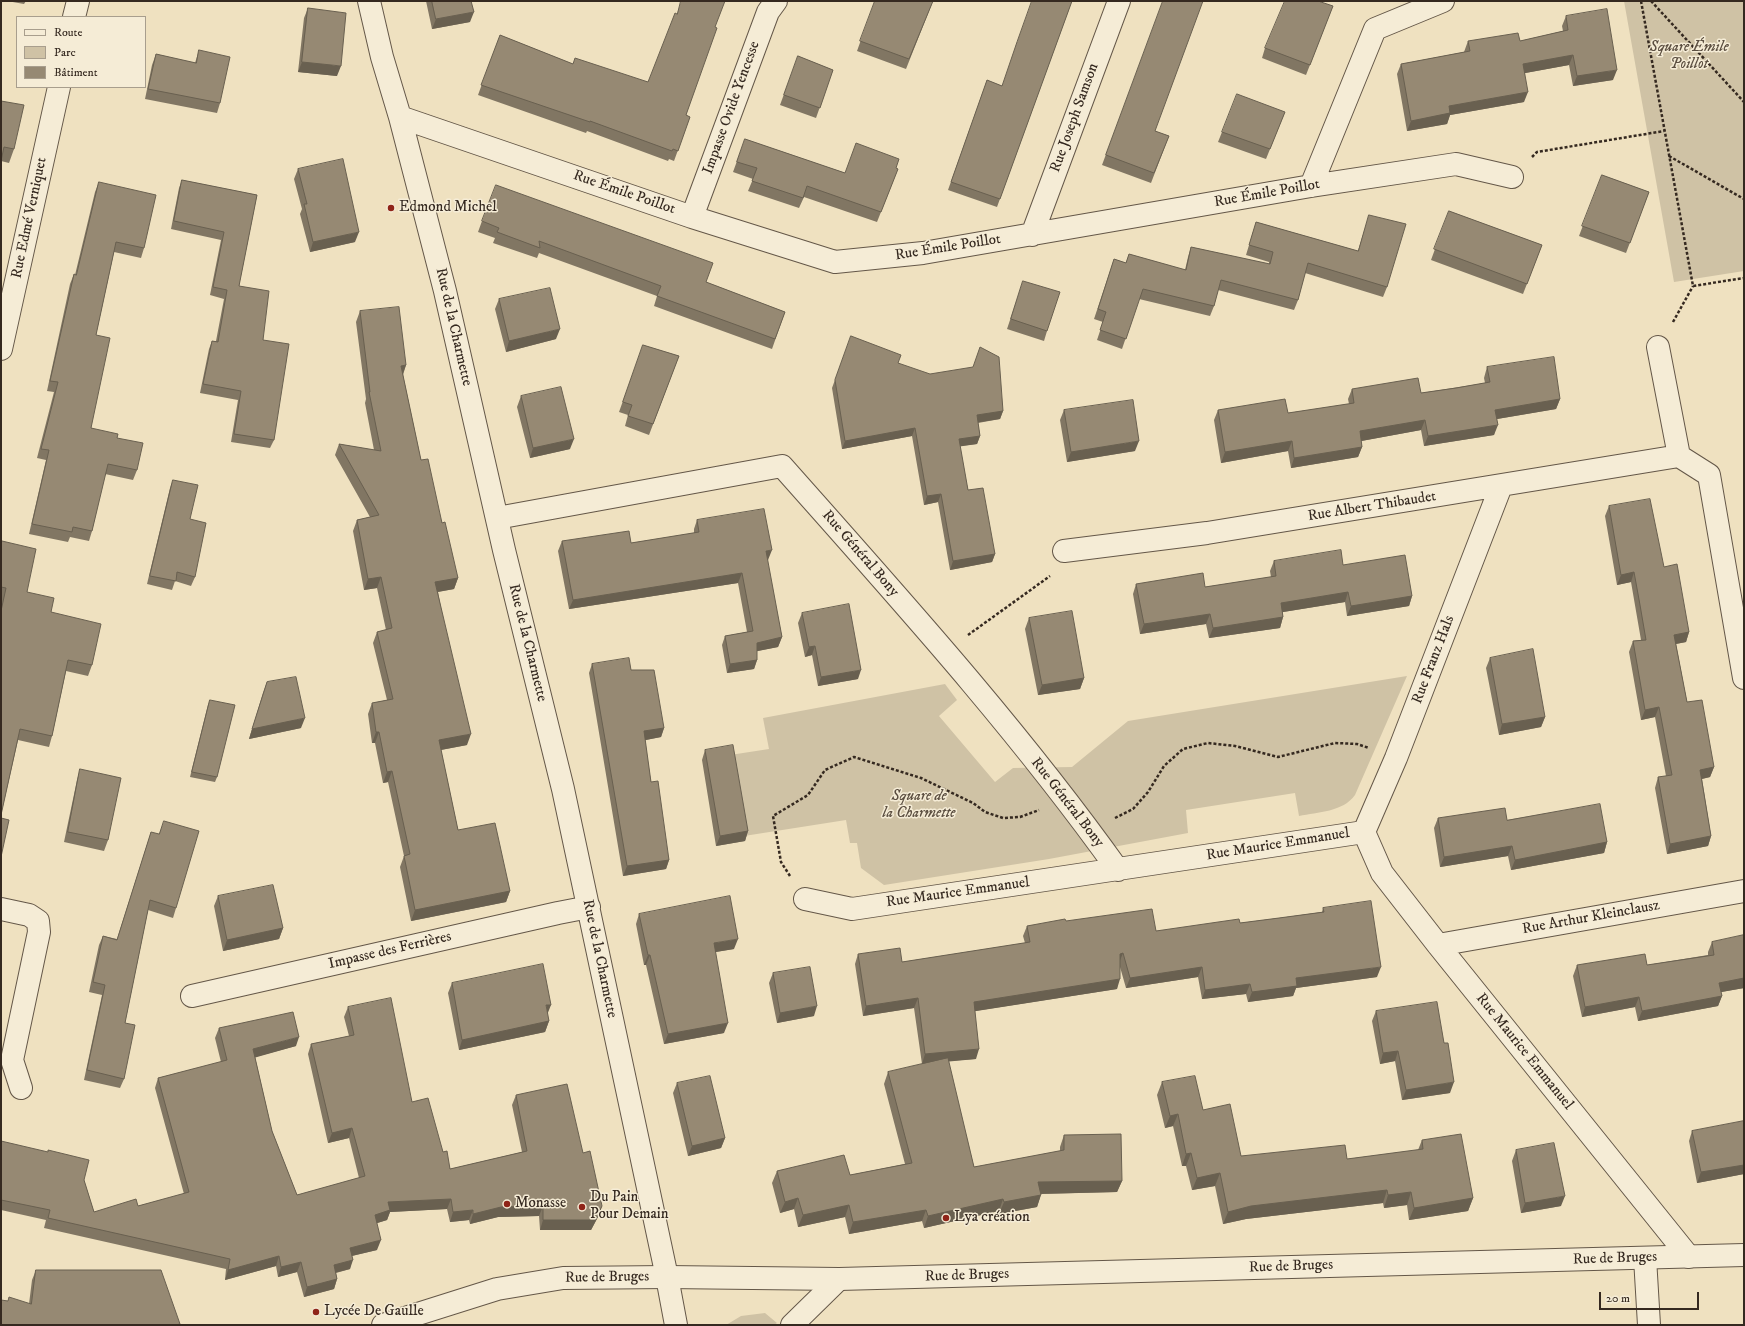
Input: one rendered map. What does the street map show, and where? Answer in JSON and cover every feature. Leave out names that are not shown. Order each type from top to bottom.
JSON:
[{"type":"street","points":[[74,16],[78,1]]},
{"type":"street","name":"Impasse Ovide Yencesse","points":[[692,217],[768,12],[776,1]]},
{"type":"street","name":"Rue Joseph Samson","points":[[1032,235],[1119,1]]},
{"type":"street","points":[[1311,186],[1375,29],[1443,1]]},
{"type":"street","name":"Rue de la Charmette","points":[[373,5],[382,57],[400,117],[445,291],[497,518],[563,789],[676,1325]]},
{"type":"street","name":"Rue Edmé Verniquet","points":[[1,349],[59,88]]},
{"type":"street","name":"Rue Émile Poillot","points":[[400,117],[692,217],[835,262],[923,253],[1311,186],[1456,164],[1512,177]]},
{"type":"street","points":[[1658,347],[1679,456],[1708,475],[1744,678]]},
{"type":"street","name":"Rue Albert Thibaudet","points":[[1064,552],[1207,533],[1679,456]]},
{"type":"street","name":"Rue Général Bony","points":[[497,518],[782,466],[947,652],[1078,813],[1118,870]]},
{"type":"street","name":"Rue Franz Hals","points":[[1364,832],[1396,758],[1501,486]]},
{"type":"street","name":"Rue Maurice Emmanuel","points":[[805,900],[852,909],[1364,832],[1382,873],[1438,945],[1689,1256]]},
{"type":"street","name":"Rue Arthur Kleinclausz","points":[[1438,945],[1744,891]]},
{"type":"street","name":"Impasse des Ferrières","points":[[192,996],[550,915],[589,908]]},
{"type":"street","points":[[1,909],[29,914],[38,921],[39,932],[12,1060],[21,1088]]},
{"type":"street","name":"Rue de Bruges","points":[[382,1325],[497,1289],[563,1278],[667,1277],[838,1279],[1744,1255]]},
{"type":"street","points":[[1645,1258],[1649,1325]]},
{"type":"street","points":[[792,1325],[838,1279]]},
{"type":"path","points":[[1640,1],[1693,286],[1658,347]]},
{"type":"path","points":[[1651,1],[1744,102]]},
{"type":"path","points":[[1512,177],[1537,152],[1664,131]]},
{"type":"path","points":[[1669,155],[1744,199]]},
{"type":"path","points":[[1693,286],[1744,278]]},
{"type":"path","points":[[947,652],[1051,576],[1064,552]]},
{"type":"green space","name":"Square Émile Poillot","points":[[1624,1],[1744,1],[1744,271],[1674,282]]},
{"type":"green space","name":"Square de la Charmette","points":[[1407,676],[1355,795],[1344,805],[1330,810],[1299,816],[1295,793],[1186,810],[1188,833],[1049,859],[884,885],[861,868],[857,843],[850,843],[846,820],[744,836],[730,755],[769,749],[763,718],[945,684],[957,700],[939,716],[995,782],[1013,768],[1072,767],[1128,721]]},
{"type":"green space","points":[[765,1313],[777,1323],[774,1325],[726,1325],[741,1316]]},
{"type":"building","points":[[432,1],[471,1],[474,12],[436,19]]},
{"type":"building","points":[[681,1],[725,1],[686,115],[690,117],[678,151],[673,149],[672,151],[590,121],[481,85],[500,35],[573,64],[575,58],[648,82],[675,13],[677,14]]},
{"type":"building","points":[[875,1],[933,1],[909,59],[860,41]]},
{"type":"building","points":[[1032,1],[1072,1],[1000,199],[951,182],[987,80],[1002,86]]},
{"type":"building","points":[[1163,1],[1203,1],[1155,131],[1169,136],[1154,173],[1106,155]]},
{"type":"building","points":[[1285,1],[1318,1],[1333,6],[1310,65],[1265,48]]},
{"type":"building","points":[[308,8],[346,13],[341,66],[302,62]]},
{"type":"building","points":[[1607,9],[1617,70],[1577,76],[1573,55],[1523,64],[1528,92],[1449,106],[1450,113],[1411,121],[1401,64],[1470,51],[1468,41],[1518,33],[1520,41],[1568,30],[1566,16]]},
{"type":"building","points":[[199,50],[230,57],[220,103],[148,89],[156,54],[196,63]]},
{"type":"building","points":[[798,56],[833,70],[820,108],[784,95]]},
{"type":"building","points":[[1237,94],[1285,112],[1270,149],[1222,132]]},
{"type":"building","points":[[1,101],[24,105],[14,149],[4,147],[1,161]]},
{"type":"building","points":[[745,139],[845,173],[856,143],[899,159],[896,168],[898,169],[881,212],[807,186],[803,198],[752,181],[757,168],[737,162]]},
{"type":"building","points":[[343,159],[359,232],[313,242],[304,204],[307,204],[298,169]]},
{"type":"building","points":[[1602,175],[1649,192],[1630,243],[1582,226]]},
{"type":"building","points":[[182,180],[257,195],[239,286],[269,291],[263,340],[289,344],[274,440],[234,434],[241,391],[203,384],[212,341],[218,342],[227,290],[213,287],[224,232],[174,221]]},
{"type":"building","points":[[99,182],[156,195],[144,248],[116,242],[96,335],[110,338],[91,428],[118,434],[117,438],[143,443],[137,470],[108,464],[92,531],[73,527],[72,532],[32,524],[49,450],[41,449],[58,382],[50,381],[74,274],[76,275]]},
{"type":"building","points":[[496,185],[713,263],[706,282],[785,312],[775,339],[657,296],[661,286],[539,241],[540,248],[497,232],[499,228],[482,221]]},
{"type":"building","points":[[1449,211],[1542,245],[1527,284],[1434,249]]},
{"type":"building","points":[[1369,215],[1406,224],[1387,287],[1308,263],[1298,300],[1221,280],[1214,306],[1143,289],[1126,339],[1100,330],[1106,312],[1098,309],[1114,259],[1126,263],[1129,254],[1186,270],[1191,247],[1270,264],[1273,252],[1249,245],[1256,222],[1358,251]]},
{"type":"building","points":[[1023,281],[1060,292],[1047,331],[1011,319]]},
{"type":"building","points":[[550,288],[560,329],[509,341],[499,299]]},
{"type":"building","points":[[399,307],[406,365],[401,366],[421,460],[428,459],[442,523],[445,522],[458,578],[435,582],[471,734],[439,740],[458,830],[495,823],[510,891],[415,910],[404,856],[410,854],[392,771],[387,772],[379,732],[376,732],[372,703],[393,699],[377,632],[392,628],[381,577],[368,579],[357,520],[379,515],[339,444],[381,451],[369,392],[360,311]]},
{"type":"building","points":[[851,336],[901,355],[898,363],[930,374],[973,367],[980,347],[999,357],[1003,411],[977,415],[980,436],[959,439],[968,490],[983,488],[995,554],[953,561],[941,494],[927,496],[915,428],[845,441],[835,380]]},
{"type":"building","points":[[643,345],[679,356],[653,424],[628,416],[632,405],[623,402]]},
{"type":"building","points":[[1554,357],[1560,399],[1495,410],[1498,425],[1428,436],[1425,420],[1360,431],[1362,447],[1294,458],[1292,441],[1225,452],[1218,410],[1285,399],[1288,413],[1354,403],[1352,389],[1418,378],[1421,393],[1456,388],[1490,382],[1487,367]]},
{"type":"building","points":[[561,387],[574,439],[533,448],[521,396]]},
{"type":"building","points":[[1133,400],[1139,441],[1071,452],[1064,410]]},
{"type":"building","points":[[173,480],[198,485],[190,519],[206,523],[195,577],[177,572],[176,581],[150,576]]},
{"type":"building","points":[[1650,499],[1664,567],[1677,564],[1689,632],[1674,635],[1687,702],[1702,700],[1714,767],[1700,770],[1711,836],[1670,844],[1658,777],[1672,775],[1659,707],[1645,710],[1633,641],[1646,640],[1640,605],[1634,572],[1621,575],[1609,506]]},
{"type":"building","points":[[764,509],[772,550],[766,551],[782,637],[757,643],[757,660],[730,664],[725,636],[753,631],[742,573],[573,600],[562,541],[629,531],[631,543],[699,532],[697,520]]},
{"type":"building","points":[[2,541],[36,549],[27,592],[54,598],[51,612],[101,624],[92,665],[68,660],[52,736],[20,729],[1,815],[1,611],[6,588],[1,587]]},
{"type":"building","points":[[1341,550],[1343,565],[1405,555],[1412,596],[1351,606],[1348,592],[1281,603],[1283,617],[1213,628],[1210,614],[1144,624],[1136,584],[1203,573],[1205,587],[1276,576],[1274,561]]},
{"type":"building","points":[[849,604],[861,670],[821,677],[815,646],[809,647],[802,613]]},
{"type":"building","points":[[1072,611],[1084,678],[1042,685],[1029,618]]},
{"type":"building","points":[[1533,649],[1545,717],[1502,724],[1490,658]]},
{"type":"building","points":[[629,658],[631,670],[654,670],[664,728],[644,731],[651,782],[658,781],[669,860],[627,866],[592,664]]},
{"type":"building","points":[[296,677],[305,718],[252,729],[267,682]]},
{"type":"building","points":[[210,700],[235,705],[217,777],[192,772]]},
{"type":"building","points":[[733,745],[748,831],[720,836],[705,750]]},
{"type":"building","points":[[80,769],[121,778],[108,840],[68,832]]},
{"type":"building","points":[[1600,804],[1607,842],[1515,860],[1512,846],[1444,857],[1438,818],[1505,808],[1507,820]]},
{"type":"building","points":[[1,818],[9,820],[1,857]]},
{"type":"building","points":[[164,821],[199,831],[176,908],[150,900],[125,1023],[135,1025],[124,1079],[87,1070],[105,985],[93,982],[103,936],[117,940],[151,832],[159,834]]},
{"type":"building","points":[[273,885],[283,928],[227,940],[218,896]]},
{"type":"building","points":[[730,896],[738,939],[714,943],[728,1023],[668,1034],[639,914]]},
{"type":"building","points":[[1371,901],[1381,967],[1296,978],[1297,986],[1252,992],[1250,984],[1205,990],[1202,967],[1130,978],[1123,953],[1120,954],[1120,979],[974,1002],[979,1049],[925,1054],[918,998],[866,1006],[858,954],[900,948],[902,962],[1030,942],[1027,926],[1065,919],[1066,921],[1152,909],[1156,931],[1239,919],[1240,923],[1324,912],[1323,908]]},
{"type":"building","points":[[1744,935],[1744,978],[1719,983],[1722,996],[1642,1011],[1639,997],[1585,1007],[1577,965],[1645,954],[1647,965],[1714,955],[1712,942]]},
{"type":"building","points":[[543,964],[551,1005],[546,1005],[549,1021],[462,1040],[452,983]]},
{"type":"building","points":[[810,967],[817,1006],[780,1013],[773,973]]},
{"type":"building","points":[[391,998],[412,1102],[428,1098],[443,1152],[447,1151],[450,1169],[527,1151],[516,1095],[567,1084],[583,1153],[590,1151],[602,1206],[595,1220],[543,1220],[543,1206],[501,1207],[473,1214],[473,1210],[453,1212],[451,1199],[388,1202],[390,1210],[375,1215],[381,1240],[350,1248],[353,1260],[334,1265],[337,1279],[307,1287],[301,1262],[281,1267],[279,1256],[228,1270],[230,1259],[48,1218],[50,1210],[1,1200],[1,1141],[89,1160],[84,1180],[94,1212],[136,1199],[138,1206],[189,1192],[158,1078],[227,1060],[219,1028],[293,1012],[299,1037],[253,1049],[272,1131],[297,1195],[365,1176],[352,1128],[332,1133],[311,1044],[354,1035],[348,1007]]},
{"type":"building","points":[[1437,1002],[1444,1043],[1448,1043],[1454,1082],[1406,1090],[1398,1051],[1383,1053],[1376,1011]]},
{"type":"building","points":[[948,1058],[974,1167],[1064,1150],[1064,1135],[1121,1134],[1122,1181],[1038,1182],[1041,1195],[1004,1202],[1003,1199],[928,1216],[926,1210],[853,1222],[849,1205],[803,1215],[798,1198],[785,1202],[777,1171],[844,1155],[850,1175],[912,1163],[888,1072]]},
{"type":"building","points":[[710,1076],[725,1138],[692,1146],[677,1083]]},
{"type":"building","points":[[1195,1076],[1203,1110],[1230,1104],[1241,1156],[1345,1145],[1347,1159],[1423,1149],[1422,1140],[1461,1134],[1473,1198],[1414,1208],[1411,1192],[1388,1195],[1387,1190],[1251,1206],[1228,1212],[1220,1173],[1197,1178],[1191,1153],[1186,1154],[1178,1114],[1170,1116],[1162,1082]]},
{"type":"building","points":[[1744,1121],[1744,1165],[1701,1172],[1692,1131]]},
{"type":"building","points":[[1554,1143],[1565,1196],[1525,1203],[1516,1150]]},
{"type":"building","points":[[36,1270],[161,1270],[180,1324],[1,1325],[1,1300],[8,1301],[9,1297],[31,1304]]},
{"type":"place","name":"Edmond Michel","points":[[391,208]]},
{"type":"place","name":"Monasse","points":[[507,1204]]},
{"type":"place","name":"Du Pain Pour Demain","points":[[582,1207]]},
{"type":"place","name":"Lya création","points":[[946,1218]]},
{"type":"place","name":"Lycée De Gaulle","points":[[316,1312]]}]
